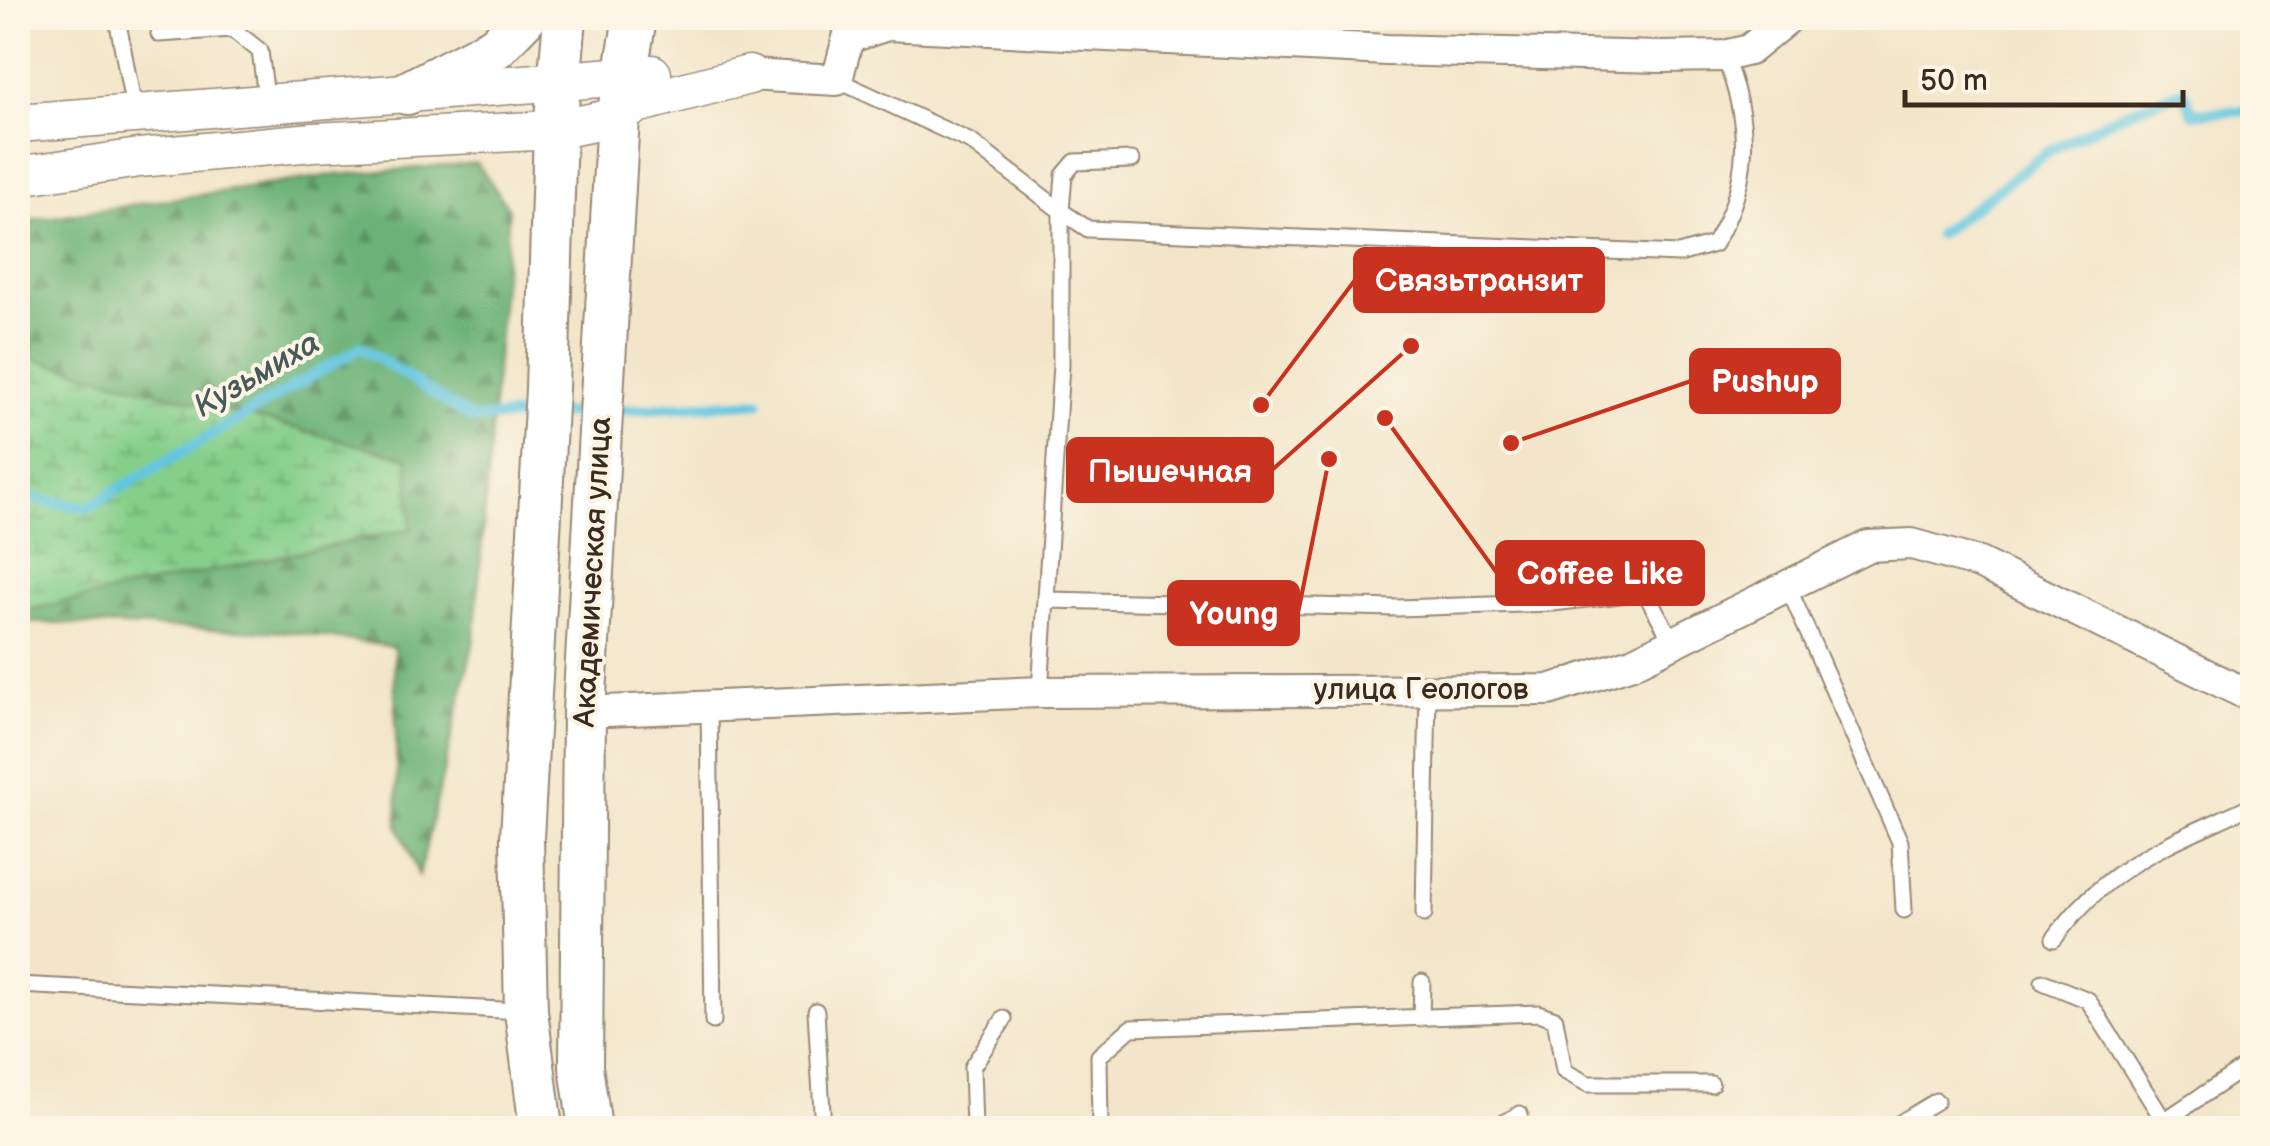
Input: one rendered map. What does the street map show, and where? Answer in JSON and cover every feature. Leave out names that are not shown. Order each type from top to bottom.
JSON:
[{"type":"main road","points":[[407,93],[496,47],[524,18]]},
{"type":"main road","points":[[541,1128],[526,1011],[522,838],[544,440],[555,130],[565,18]]},
{"type":"main road","name":"Академическая улица","points":[[590,1128],[580,1066],[584,712],[622,98],[635,18]]},
{"type":"street","points":[[18,123],[560,80],[636,104],[749,75],[837,80],[841,28],[886,25],[1387,50],[1724,56],[1750,50],[1788,18]]},
{"type":"street","points":[[18,176],[139,158],[313,142],[555,130],[622,98]]},
{"type":"street","name":"улица Геологов","points":[[584,712],[1040,692],[1549,690],[1632,663],[1868,546],[1912,544],[1979,563],[2252,697]]},
{"type":"lane","points":[[117,18],[135,114]]},
{"type":"lane","points":[[159,34],[232,29],[260,51],[267,104]]},
{"type":"lane","points":[[837,80],[970,142],[1088,229],[1678,254],[1714,244],[1736,208],[1744,172],[1740,94],[1724,56]]},
{"type":"lane","points":[[1040,692],[1062,336],[1064,175],[1075,162],[1132,160]]},
{"type":"lane","points":[[1788,587],[1880,788],[1900,842],[1904,910]]},
{"type":"lane","points":[[1048,600],[1397,608],[1553,603],[1645,592],[1674,644]]},
{"type":"lane","points":[[1424,914],[1428,688]]},
{"type":"lane","points":[[710,705],[713,1020]]},
{"type":"lane","points":[[2054,939],[2084,898],[2118,870],[2252,805]]},
{"type":"lane","points":[[1421,1018],[1422,982]]},
{"type":"lane","points":[[2042,982],[2088,1000],[2165,1125],[2252,1062]]},
{"type":"lane","points":[[18,985],[526,1011]]},
{"type":"lane","points":[[816,1012],[823,1128]]},
{"type":"lane","points":[[1100,1128],[1099,1056],[1131,1028],[1538,1013],[1554,1019],[1564,1071],[1588,1084],[1711,1084]]},
{"type":"lane","points":[[974,1128],[972,1066],[1004,1019]]},
{"type":"lane","points":[[1892,1128],[1936,1102]]},
{"type":"lane","points":[[1494,1128],[1520,1114]]},
{"type":"green space","points":[[477,163],[509,209],[474,640],[419,876],[398,826],[394,647],[292,632],[18,622],[18,222],[326,176]]},
{"type":"green space","points":[[18,355],[408,458],[411,529],[18,612]]},
{"type":"waterway","name":"Кузьмиха","points":[[1938,234],[2050,150],[2122,114],[2183,91],[2193,113],[2252,111]]},
{"type":"waterway","name":"Кузьмиха","points":[[18,496],[87,508],[361,347],[472,419],[536,415]]},
{"type":"waterway","name":"Кузьмиха","points":[[554,414],[759,402]]},
{"type":"place","name":"Пышечная","points":[[1411,346]]},
{"type":"place","name":"Связьтранзит","points":[[1261,405]]},
{"type":"place","name":"Coffee Like","points":[[1385,418]]},
{"type":"place","name":"Pushup","points":[[1511,443]]},
{"type":"place","name":"Young","points":[[1329,459]]}]
